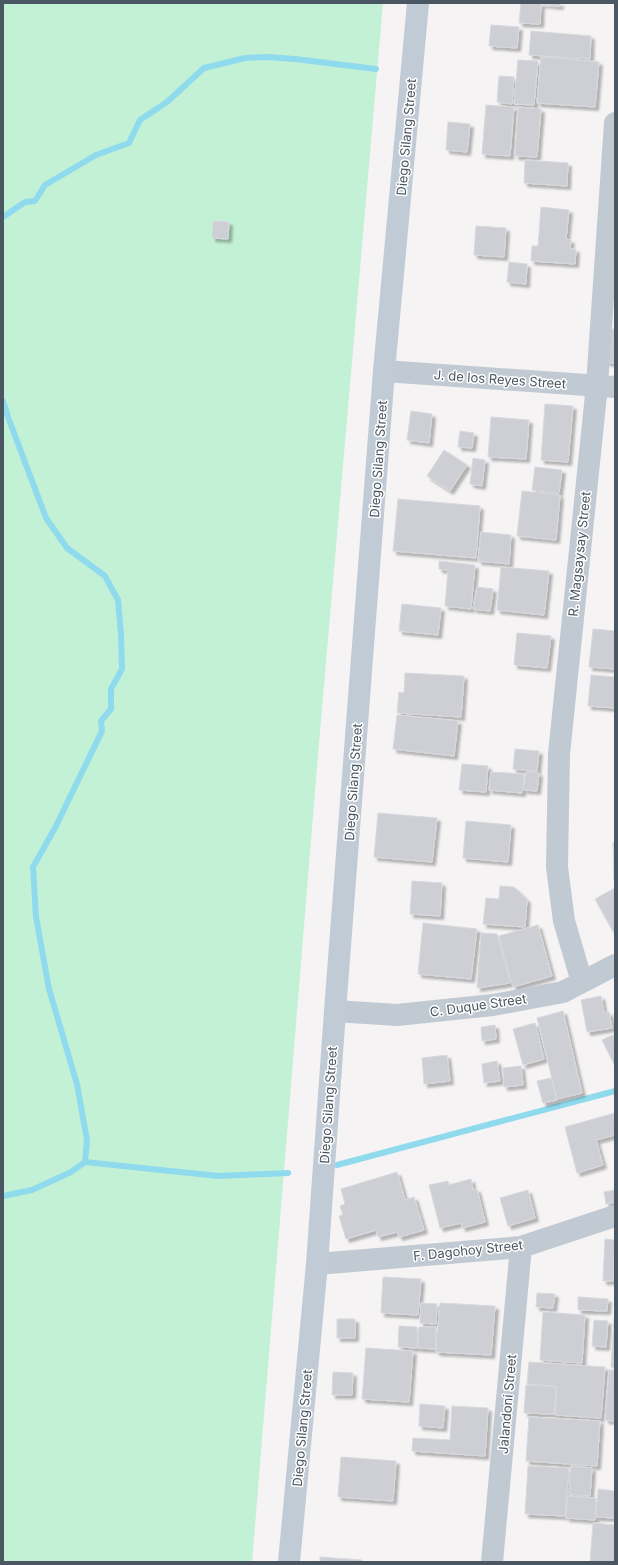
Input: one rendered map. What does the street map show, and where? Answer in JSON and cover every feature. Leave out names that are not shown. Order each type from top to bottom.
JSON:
[{"type":"street","name":"Diego Silang Street","points":[[290,1562],[317,1264],[384,371],[418,3]]},
{"type":"street","name":"R. Magsaysay Street","points":[[582,982],[564,921],[557,867],[559,754],[606,386],[615,123]]},
{"type":"street","name":"J. de los Reyes Street","points":[[384,371],[606,386]]},
{"type":"street","name":"C. Duque Street","points":[[335,1011],[397,1015],[493,1005],[563,992],[615,965]]},
{"type":"street","name":"F. Dagohoy Street","points":[[317,1264],[521,1247],[615,1216]]},
{"type":"street","name":"Jalandoni Street","points":[[492,1562],[521,1247]]},
{"type":"green space","points":[[3,3],[383,3],[318,755],[252,1562],[3,1562]]},
{"type":"building","points":[[521,3],[560,3],[560,6],[541,4],[540,24],[519,23]]},
{"type":"building","points":[[491,25],[519,27],[517,48],[489,46]]},
{"type":"building","points":[[531,31],[591,36],[590,59],[529,55]]},
{"type":"building","points":[[541,57],[599,62],[595,107],[537,103]]},
{"type":"building","points":[[518,60],[538,61],[534,105],[514,104]]},
{"type":"building","points":[[499,76],[514,77],[512,104],[497,102]]},
{"type":"building","points":[[486,105],[514,107],[510,156],[482,154]]},
{"type":"building","points":[[518,107],[541,109],[537,157],[515,156]]},
{"type":"building","points":[[448,122],[470,124],[467,152],[446,150]]},
{"type":"building","points":[[525,160],[568,163],[567,186],[524,183]]},
{"type":"building","points":[[541,207],[569,210],[566,239],[571,240],[570,249],[576,249],[575,264],[531,261],[532,246],[538,246]]},
{"type":"building","points":[[213,221],[229,222],[228,239],[212,238]]},
{"type":"building","points":[[476,226],[506,228],[504,257],[474,255]]},
{"type":"building","points":[[509,262],[527,264],[526,284],[507,282]]},
{"type":"building","points":[[610,329],[615,329],[615,363],[606,362]]},
{"type":"building","points":[[545,404],[573,406],[568,462],[541,460]]},
{"type":"building","points":[[411,411],[432,414],[429,443],[407,440]]},
{"type":"building","points":[[491,417],[529,420],[526,459],[488,457]]},
{"type":"building","points":[[460,431],[474,433],[472,448],[458,447]]},
{"type":"building","points":[[444,450],[467,465],[450,491],[427,476]]},
{"type":"building","points":[[473,458],[485,460],[482,486],[470,484]]},
{"type":"building","points":[[535,467],[562,470],[559,493],[532,490]]},
{"type":"building","points":[[522,491],[560,495],[556,540],[517,536]]},
{"type":"building","points":[[398,499],[480,506],[476,558],[393,551]]},
{"type":"building","points":[[481,532],[511,535],[509,564],[478,561]]},
{"type":"building","points":[[439,561],[475,565],[471,609],[445,606],[448,570],[439,569]]},
{"type":"building","points":[[501,567],[549,571],[544,615],[497,610]]},
{"type":"building","points":[[477,587],[493,589],[490,611],[473,609]]},
{"type":"building","points":[[402,604],[441,608],[438,635],[399,631]]},
{"type":"building","points":[[593,629],[615,631],[615,669],[589,667]]},
{"type":"building","points":[[517,633],[551,636],[547,668],[514,665]]},
{"type":"building","points":[[405,673],[464,676],[461,717],[397,713],[399,692],[404,693]]},
{"type":"building","points":[[591,675],[615,677],[615,708],[588,706]]},
{"type":"building","points":[[397,715],[458,721],[454,756],[393,749]]},
{"type":"building","points":[[515,749],[539,751],[537,771],[513,769]]},
{"type":"building","points":[[462,764],[488,766],[486,792],[459,790]]},
{"type":"building","points":[[491,772],[524,774],[522,793],[489,790]]},
{"type":"building","points":[[526,772],[539,773],[537,791],[524,790]]},
{"type":"building","points":[[378,813],[437,818],[432,862],[374,857]]},
{"type":"building","points":[[466,821],[511,825],[508,862],[463,858]]},
{"type":"building","points":[[613,843],[615,843],[614,880]]},
{"type":"building","points":[[412,881],[442,883],[440,916],[410,914]]},
{"type":"building","points":[[500,886],[514,887],[527,900],[525,927],[483,924],[486,898],[499,899]]},
{"type":"building","points":[[615,888],[615,935],[595,899]]},
{"type":"building","points":[[423,923],[477,929],[471,979],[418,974]]},
{"type":"building","points":[[538,925],[552,976],[513,987],[499,936]]},
{"type":"building","points":[[481,933],[497,934],[510,983],[477,988]]},
{"type":"building","points":[[601,996],[604,1013],[609,1012],[612,1028],[587,1032],[581,1000]]},
{"type":"building","points":[[563,1011],[582,1093],[557,1099],[537,1018]]},
{"type":"building","points":[[535,1023],[544,1059],[523,1065],[513,1029]]},
{"type":"building","points":[[495,1025],[496,1039],[482,1041],[481,1027]]},
{"type":"building","points":[[615,1034],[615,1066],[602,1040]]},
{"type":"building","points":[[447,1055],[450,1081],[424,1084],[422,1058]]},
{"type":"building","points":[[497,1061],[500,1081],[484,1083],[482,1064]]},
{"type":"building","points":[[521,1066],[523,1085],[504,1087],[503,1068]]},
{"type":"building","points":[[551,1078],[557,1100],[543,1103],[537,1081]]},
{"type":"building","points":[[615,1113],[615,1135],[596,1140],[603,1165],[577,1173],[565,1127]]},
{"type":"building","points":[[397,1172],[405,1200],[414,1197],[424,1230],[399,1237],[397,1232],[378,1237],[376,1230],[346,1239],[339,1216],[343,1215],[340,1206],[345,1204],[341,1189]]},
{"type":"building","points":[[471,1179],[473,1190],[477,1189],[485,1222],[462,1228],[461,1223],[440,1228],[429,1185],[448,1181],[449,1185]]},
{"type":"building","points":[[528,1190],[535,1218],[508,1226],[500,1198]]},
{"type":"building","points":[[615,1190],[615,1202],[606,1204],[604,1192]]},
{"type":"building","points":[[605,1239],[615,1240],[613,1281],[603,1281]]},
{"type":"building","points":[[383,1277],[421,1279],[418,1315],[381,1313]]},
{"type":"building","points":[[537,1293],[555,1294],[553,1308],[536,1307]]},
{"type":"building","points":[[578,1297],[608,1299],[607,1311],[578,1310]]},
{"type":"building","points":[[421,1303],[437,1304],[436,1324],[420,1323]]},
{"type":"building","points":[[440,1303],[495,1306],[491,1355],[436,1352]]},
{"type":"building","points":[[543,1312],[585,1315],[582,1363],[540,1360]]},
{"type":"building","points":[[615,1318],[615,1368],[611,1367]]},
{"type":"building","points":[[337,1319],[355,1319],[355,1338],[337,1338]]},
{"type":"building","points":[[594,1320],[608,1321],[606,1347],[592,1346]]},
{"type":"building","points":[[399,1326],[417,1327],[417,1348],[398,1347]]},
{"type":"building","points":[[419,1327],[436,1327],[435,1349],[418,1348]]},
{"type":"building","points":[[366,1348],[413,1351],[409,1402],[362,1399]]},
{"type":"building","points":[[529,1362],[605,1367],[601,1418],[555,1415],[557,1386],[527,1384]]},
{"type":"building","points":[[609,1370],[615,1370],[615,1421],[605,1420]]},
{"type":"building","points":[[333,1372],[353,1373],[352,1395],[332,1395]]},
{"type":"building","points":[[526,1385],[556,1387],[554,1414],[524,1413]]},
{"type":"building","points":[[420,1404],[445,1406],[443,1428],[419,1426]]},
{"type":"building","points":[[452,1406],[488,1408],[485,1456],[412,1451],[413,1438],[450,1440]]},
{"type":"building","points":[[529,1417],[600,1421],[597,1466],[526,1461]]},
{"type":"building","points":[[341,1457],[396,1461],[393,1501],[338,1497]]},
{"type":"building","points":[[528,1466],[569,1468],[565,1516],[525,1514]]},
{"type":"building","points":[[571,1466],[592,1468],[590,1496],[569,1494]]},
{"type":"building","points":[[598,1489],[615,1491],[615,1518],[596,1517]]},
{"type":"building","points":[[568,1496],[596,1498],[595,1520],[566,1518]]},
{"type":"building","points":[[593,1523],[615,1525],[615,1562],[590,1562]]},
{"type":"building","points":[[320,1557],[362,1560],[362,1562],[320,1562]]},
{"type":"waterway","points":[[3,217],[25,202],[35,201],[45,185],[96,155],[129,143],[140,120],[167,102],[204,68],[245,58],[267,57],[376,69]]},
{"type":"waterway","points":[[3,401],[46,518],[67,548],[105,576],[118,600],[122,669],[111,689],[111,709],[101,721],[102,731],[55,828],[33,867],[36,917],[49,989],[77,1084],[87,1140],[85,1162],[71,1172],[32,1190],[3,1196]]},
{"type":"waterway","points":[[337,1165],[615,1091]]},
{"type":"waterway","points":[[85,1162],[218,1176],[288,1173]]}]
